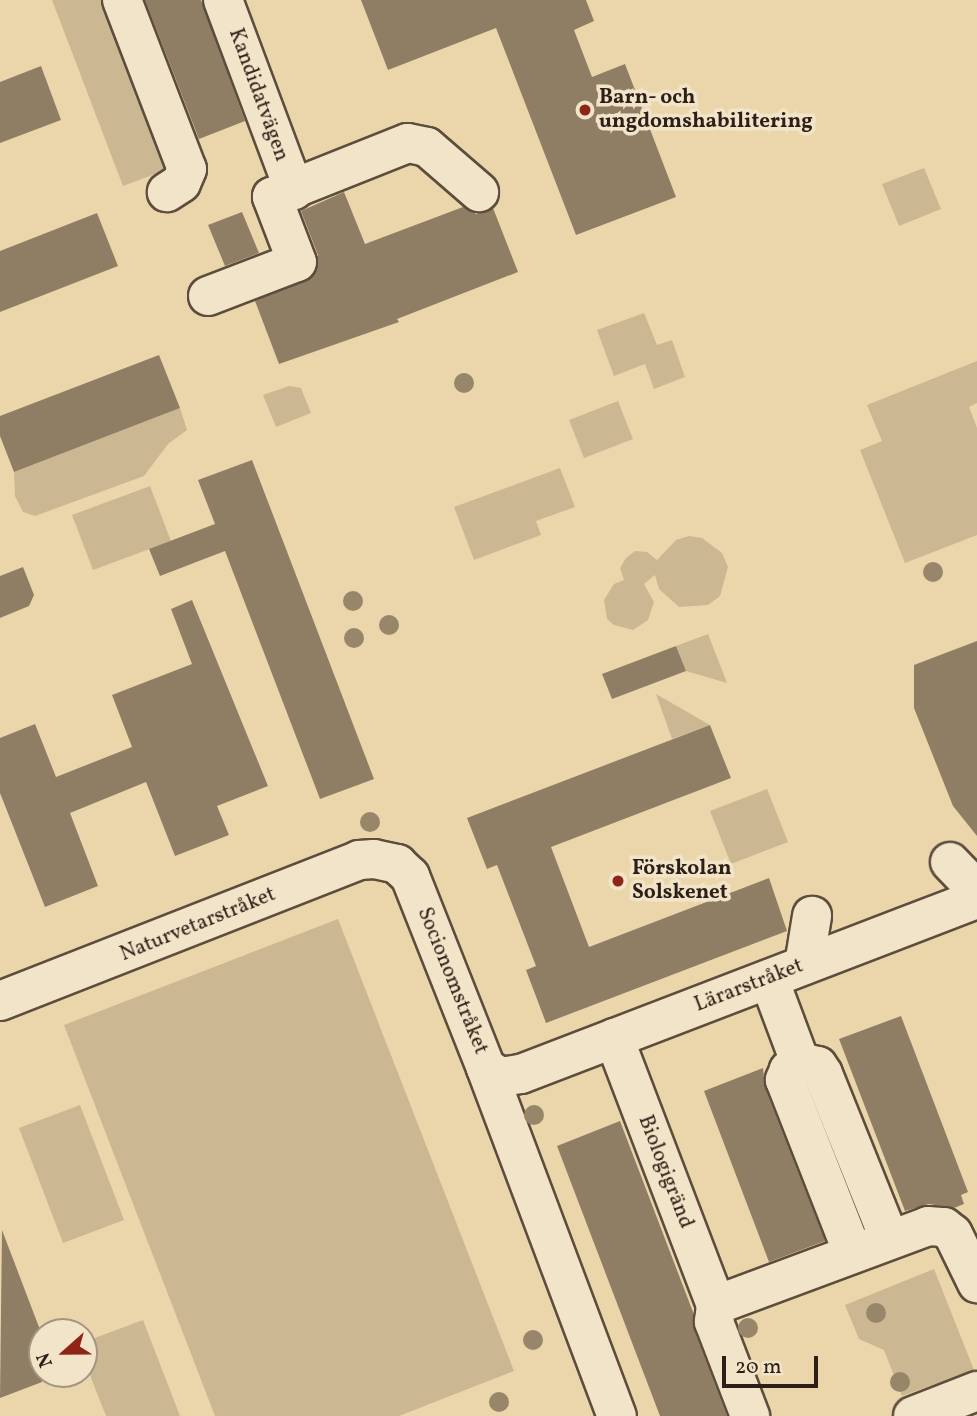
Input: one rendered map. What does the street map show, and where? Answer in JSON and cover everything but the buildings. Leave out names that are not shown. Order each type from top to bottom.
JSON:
[{"type":"street","points":[[122,0],[187,169],[181,183],[167,192]]},
{"type":"street","name":"Kandidatvägen","points":[[223,0],[293,190]]},
{"type":"street","points":[[208,296],[297,262],[272,197],[408,143],[427,147],[479,192]]},
{"type":"street","name":"Naturvetarstråket","points":[[0,1001],[359,860],[397,864]]},
{"type":"street","points":[[950,862],[977,890]]},
{"type":"street","name":"Socionomstråket","points":[[397,864],[410,876],[503,1071],[617,1416]]},
{"type":"street","name":"Lärarstråket","points":[[503,1071],[614,1038],[977,899]]},
{"type":"street","points":[[804,965],[812,916]]},
{"type":"street","points":[[769,979],[800,1062]]},
{"type":"street","name":"Biologigränd","points":[[614,1038],[716,1305],[714,1322],[750,1416]]},
{"type":"street","points":[[852,1251],[785,1080],[789,1070],[800,1062],[818,1066],[823,1074],[889,1238]]},
{"type":"street","points":[[716,1305],[852,1251],[928,1226],[944,1227],[963,1247],[977,1281]]},
{"type":"street","points":[[914,1416],[977,1391]]},
{"type":"shaded area","points":[[52,0],[108,0],[171,168],[123,186]]},
{"type":"shaded area","points":[[924,168],[941,209],[899,226],[882,184]]},
{"type":"shaded area","points":[[644,313],[657,345],[672,340],[685,377],[654,389],[645,364],[614,376],[597,330]]},
{"type":"shaded area","points":[[977,361],[977,403],[969,407],[977,428],[977,535],[905,563],[860,450],[882,441],[867,405]]},
{"type":"shaded area","points":[[289,386],[301,388],[311,413],[276,427],[263,395]]},
{"type":"shaded area","points":[[618,401],[633,439],[584,458],[569,420]]},
{"type":"shaded area","points":[[180,408],[187,430],[168,444],[144,476],[35,516],[23,512],[15,496],[14,472]]},
{"type":"shaded area","points":[[560,468],[575,507],[536,521],[541,535],[474,560],[454,507]]},
{"type":"shaded area","points":[[150,486],[171,541],[93,570],[72,515]]},
{"type":"shaded area","points":[[689,536],[702,538],[722,553],[728,567],[720,596],[708,605],[679,607],[659,589],[655,575],[644,584],[654,602],[648,620],[633,630],[614,625],[607,619],[604,600],[614,584],[624,580],[620,568],[626,558],[635,551],[647,552],[657,560],[676,540]]},
{"type":"shaded area","points":[[708,634],[727,683],[686,671],[676,646]]},
{"type":"shaded area","points":[[656,694],[710,725],[672,739]]},
{"type":"shaded area","points":[[767,789],[788,842],[731,864],[710,811]]},
{"type":"shaded area","points":[[338,919],[514,1371],[399,1416],[215,1416],[64,1025]]},
{"type":"shaded area","points":[[80,1105],[124,1220],[63,1243],[19,1128]]},
{"type":"shaded area","points":[[934,1269],[974,1370],[902,1396],[884,1350],[859,1339],[845,1305]]},
{"type":"shaded area","points":[[143,1320],[180,1416],[106,1416],[95,1388],[98,1388],[98,1337]]},
{"type":"place","name":"Barn- och ungdomshabilitering","points":[[585,110]]},
{"type":"place","name":"Förskolan Solskenet","points":[[618,881]]}]
